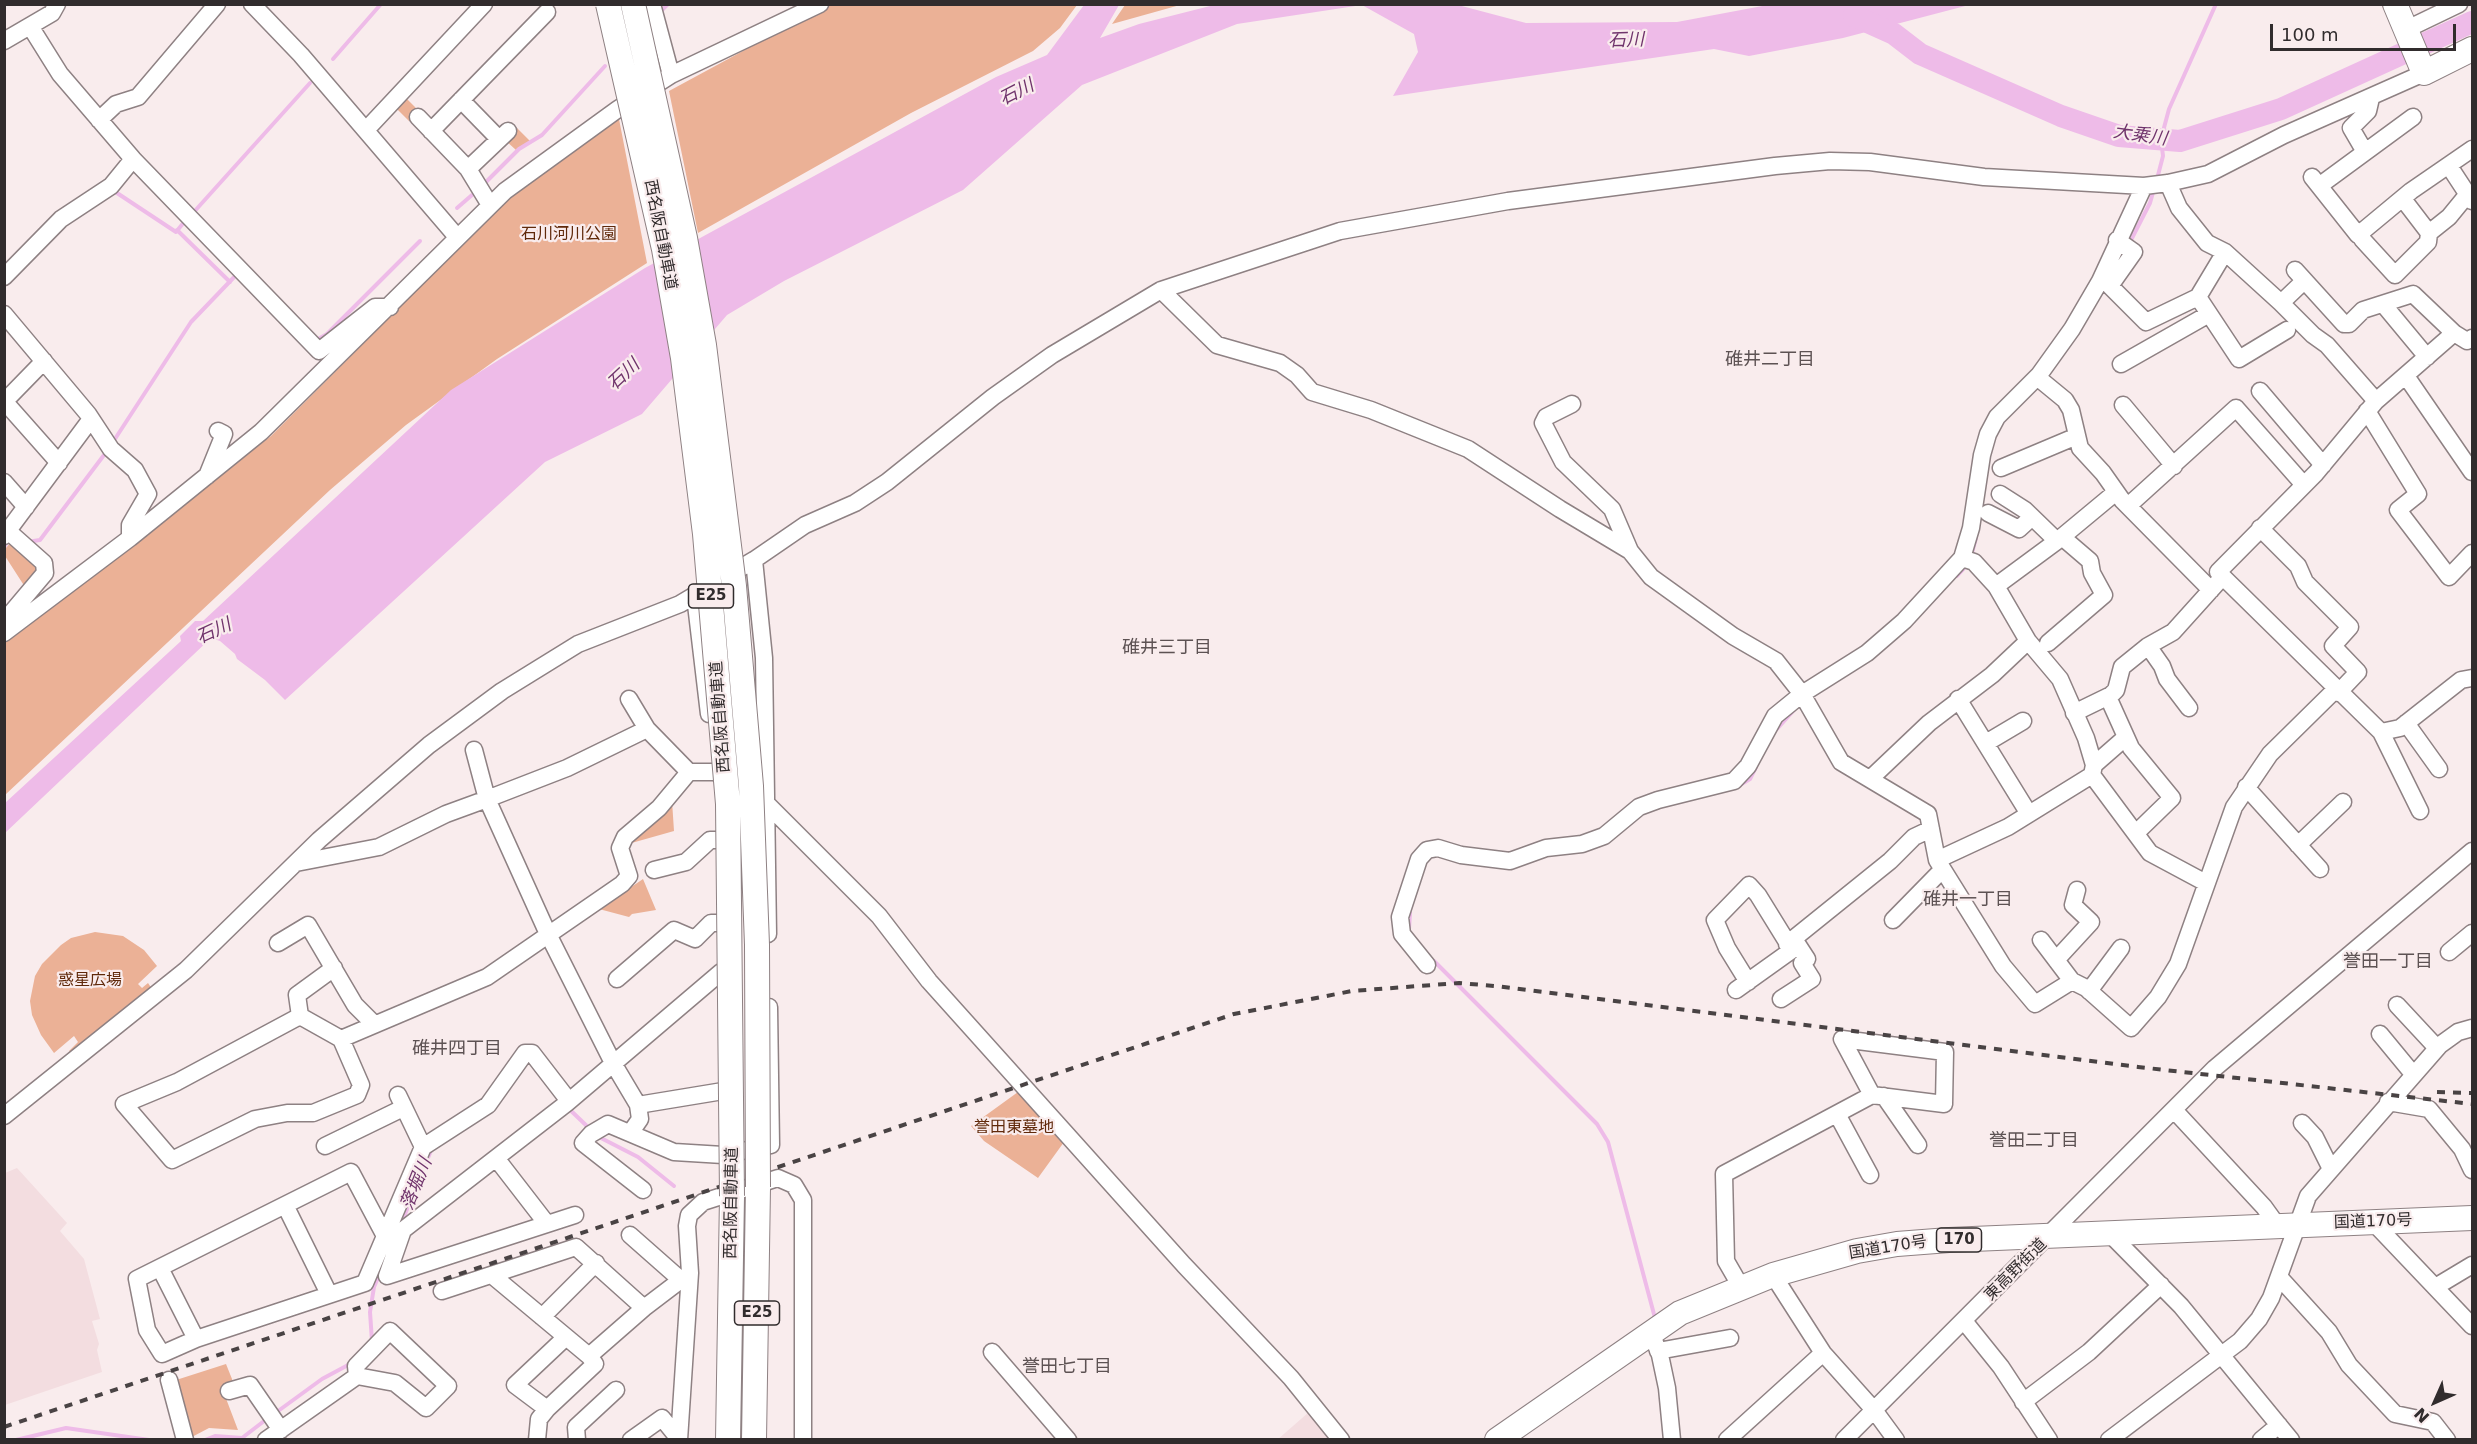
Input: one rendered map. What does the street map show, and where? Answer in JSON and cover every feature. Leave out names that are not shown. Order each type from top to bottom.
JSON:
[{"type":"highway","name":"西名阪自動車道","points":[[608,4],[666,260],[683,358],[706,546],[728,804],[732,1196],[728,1440]]},
{"type":"highway","name":"西名阪自動車道","points":[[633,4],[685,238],[704,345],[734,586],[752,820],[757,945],[758,1187],[754,1440]]},
{"type":"highway","points":[[2402,24],[2423,70],[2472,49]]},
{"type":"highway","name":"国道170号","points":[[1497,1440],[1655,1342],[1680,1313],[1773,1275],[1857,1251],[1897,1244],[2472,1218]]},
{"type":"street","points":[[4,41],[52,13],[57,4]]},
{"type":"street","points":[[99,120],[116,104],[138,97],[217,4]]},
{"type":"street","points":[[252,4],[301,55],[457,237]]},
{"type":"street","points":[[366,130],[484,4]]},
{"type":"street","points":[[652,4],[671,75]]},
{"type":"street","points":[[5,622],[130,538],[261,432],[390,307],[490,205],[578,137],[671,75],[820,4]]},
{"type":"street","points":[[2402,24],[2459,4]]},
{"type":"street","points":[[431,131],[547,12]]},
{"type":"street","points":[[30,26],[60,75],[133,159],[319,351],[375,307],[390,307]]},
{"type":"street","points":[[4,1116],[186,970],[295,864],[429,745],[540,665],[578,644],[627,627],[695,596],[805,525],[855,503],[887,482],[993,397],[1052,355],[1161,290],[1340,231],[1508,201],[1775,166],[1830,161],[1870,162],[1984,177],[2144,186],[2168,183],[2208,174],[2284,135],[2371,98],[2423,70]]},
{"type":"street","points":[[2365,152],[2351,128],[2368,111],[2371,98]]},
{"type":"street","points":[[461,100],[503,135],[468,169]]},
{"type":"street","points":[[418,117],[468,169],[490,205]]},
{"type":"street","points":[[2413,117],[2365,152],[2316,182],[2358,235],[2472,149]]},
{"type":"street","points":[[4,277],[61,219],[111,186],[133,159]]},
{"type":"street","points":[[2429,233],[2470,198],[2449,166]]},
{"type":"street","points":[[2168,183],[2179,208],[2207,243],[2225,252],[2282,303],[2313,335],[2327,345],[2372,406],[2418,494],[2398,510],[2449,577],[2472,553]]},
{"type":"street","points":[[1427,965],[1402,934],[1400,917],[1419,859],[1427,850],[1438,848],[1461,855],[1510,861],[1546,848],[1582,844],[1604,836],[1639,807],[1734,782],[1748,766],[1775,716],[1802,694],[1867,653],[1904,621],[1962,558],[1971,528],[1982,455],[1988,434],[1997,417],[2037,377],[2072,329],[2100,281],[2117,240],[2144,186]]},
{"type":"street","points":[[2362,239],[2395,275],[2428,242],[2429,233],[2403,199]]},
{"type":"street","points":[[2117,240],[2133,252],[2110,286],[2146,322],[2198,297],[2225,252]]},
{"type":"street","points":[[2282,303],[2299,275],[2344,324],[2349,324],[2364,310],[2413,294],[2454,333],[2467,341],[2472,338]]},
{"type":"street","points":[[1161,290],[1218,345],[1280,363],[1297,375],[1312,392],[1371,410],[1468,449],[1560,509],[1630,550]]},
{"type":"street","points":[[2198,297],[2240,358],[2287,330]]},
{"type":"street","points":[[2383,304],[2427,357]]},
{"type":"street","points":[[4,314],[92,419],[111,449],[135,471],[148,494],[130,525],[130,538]]},
{"type":"street","points":[[2121,364],[2209,314]]},
{"type":"street","points":[[2420,811],[2381,732],[2336,691],[2218,572],[2323,465],[2372,406],[2454,333]]},
{"type":"street","points":[[44,361],[5,402],[59,463]]},
{"type":"street","points":[[2406,376],[2472,472]]},
{"type":"street","points":[[2037,377],[2065,400],[2072,410],[2080,448],[2128,506],[2211,590]]},
{"type":"street","points":[[2259,391],[2323,465]]},
{"type":"street","points":[[1572,404],[1546,417],[1543,423],[1563,462],[1612,509],[1630,550],[1651,578],[1733,636],[1776,661],[1802,694],[1841,762],[1928,814],[1939,865],[1989,940],[2003,966],[2035,1004],[2072,981]]},
{"type":"street","points":[[2123,405],[2174,466]]},
{"type":"street","points":[[2128,506],[2236,408],[2304,485]]},
{"type":"street","points":[[5,622],[45,573],[44,563],[6,534],[92,419]]},
{"type":"street","points":[[207,477],[224,434],[218,431]]},
{"type":"street","points":[[2001,468],[2078,436]]},
{"type":"street","points":[[4,482],[26,507]]},
{"type":"street","points":[[1996,586],[2059,539],[2116,492]]},
{"type":"street","points":[[2000,494],[2090,561],[2092,573],[2104,595],[2048,643]]},
{"type":"street","points":[[1988,513],[2019,529],[2032,517]]},
{"type":"street","points":[[2041,940],[2072,981],[2089,991],[2131,1028],[2158,996],[2178,964],[2234,807],[2246,787],[2271,754],[2358,672],[2333,646],[2350,627],[2305,582],[2298,566],[2260,528]]},
{"type":"street","points":[[1962,558],[1974,562],[1996,586],[2028,641],[2060,679],[2093,770],[2150,853],[2206,883]]},
{"type":"street","points":[[643,1190],[583,1143],[591,1134],[608,1124],[632,1132],[674,1152],[723,1155],[771,1145],[764,658],[754,560]]},
{"type":"street","points":[[2074,713],[2108,697],[2116,690],[2122,667],[2148,646],[2173,632],[2223,577]]},
{"type":"street","points":[[695,596],[715,772],[720,923],[723,1155]]},
{"type":"street","points":[[1870,779],[1958,699],[1992,675],[2028,641]]},
{"type":"street","points":[[2148,646],[2162,666],[2167,679],[2189,708]]},
{"type":"street","points":[[2381,732],[2400,728],[2461,680],[2472,678]]},
{"type":"street","points":[[2108,697],[2126,737],[2150,775],[2172,798],[2137,832]]},
{"type":"street","points":[[628,699],[647,729],[689,772],[715,772],[766,802],[879,916],[929,981],[1184,1265],[1291,1378],[1341,1440]]},
{"type":"street","points":[[1958,699],[2029,814]]},
{"type":"street","points":[[1986,743],[2023,721]]},
{"type":"street","points":[[2406,723],[2439,769]]},
{"type":"street","points":[[295,864],[379,847],[446,813],[567,768],[647,729]]},
{"type":"street","points":[[1893,920],[1939,865],[2029,814],[2093,770],[2126,737]]},
{"type":"street","points":[[474,750],[486,799],[548,934],[613,1063],[638,1105],[640,1119],[632,1132]]},
{"type":"street","points":[[341,1038],[487,976],[629,876],[620,848],[625,837],[659,808],[689,772]]},
{"type":"street","points":[[2246,787],[2320,869]]},
{"type":"street","points":[[2298,845],[2343,802]]},
{"type":"street","points":[[1791,942],[1890,861],[1914,837],[1931,829]]},
{"type":"street","points":[[654,870],[686,862],[710,840],[717,840]]},
{"type":"street","name":"東高野街道","points":[[1844,1440],[2050,1236],[2215,1068],[2472,851]]},
{"type":"street","points":[[1781,999],[1812,979],[1802,963],[1807,959],[1791,942],[1758,895],[1749,885],[1715,920],[1742,986],[1792,950],[1791,942]]},
{"type":"street","points":[[2056,960],[2091,922],[2073,905],[2077,890]]},
{"type":"street","points":[[617,979],[674,930],[696,939],[711,923],[720,923]]},
{"type":"street","points":[[278,943],[308,925],[355,1005],[374,1024]]},
{"type":"street","points":[[2449,952],[2472,933]]},
{"type":"street","points":[[2089,991],[2121,948]]},
{"type":"street","points":[[300,1016],[297,994],[334,968]]},
{"type":"street","points":[[395,1234],[351,1172],[137,1279],[147,1330],[162,1354],[196,1339],[365,1283],[395,1234],[566,1104],[721,972]]},
{"type":"street","points":[[2397,1005],[2437,1048]]},
{"type":"street","points":[[300,1016],[341,1038],[361,1085],[357,1095],[313,1113],[287,1113],[255,1119],[172,1160],[124,1104],[177,1082],[300,1016]]},
{"type":"street","points":[[2109,1440],[2223,1356],[2259,1320],[2280,1278],[2287,1225],[2308,1196],[2437,1048],[2458,1032],[2472,1028]]},
{"type":"street","points":[[2380,1034],[2413,1074]]},
{"type":"street","points":[[1741,1287],[1726,1261],[1724,1174],[1837,1113],[1878,1095],[1944,1104],[1946,1052],[1842,1039],[1878,1095],[1918,1144]]},
{"type":"street","points":[[566,1104],[532,1053],[525,1053],[488,1105],[423,1147],[395,1234],[387,1276],[575,1215]]},
{"type":"street","points":[[638,1105],[723,1091]]},
{"type":"street","points":[[325,1146],[401,1101],[423,1147]]},
{"type":"street","points":[[2388,1102],[2429,1109],[2470,1160]]},
{"type":"street","points":[[2174,1110],[2264,1207],[2287,1225]]},
{"type":"street","points":[[1837,1113],[1870,1175]]},
{"type":"street","points":[[2302,1123],[2315,1137],[2331,1169]]},
{"type":"street","points":[[496,1158],[547,1224]]},
{"type":"street","points":[[679,1439],[687,1226],[693,1209],[703,1202],[778,1178],[794,1185],[803,1200],[803,1440]]},
{"type":"street","points":[[285,1205],[329,1294]]},
{"type":"street","points":[[2373,1222],[2431,1284],[2437,1286],[2472,1326]]},
{"type":"street","points":[[2110,1234],[2161,1285],[2223,1356],[2291,1440]]},
{"type":"street","points":[[630,1235],[686,1277]]},
{"type":"street","points":[[442,1292],[576,1247],[644,1308]]},
{"type":"street","points":[[542,1317],[596,1263]]},
{"type":"street","points":[[2437,1286],[2472,1264]]},
{"type":"street","points":[[160,1268],[196,1339]]},
{"type":"street","points":[[1773,1275],[1823,1353],[1874,1410],[1896,1440]]},
{"type":"street","points":[[493,1276],[566,1336],[595,1364],[538,1419],[537,1440]]},
{"type":"street","points":[[589,1356],[644,1308],[686,1277]]},
{"type":"street","points":[[2280,1278],[2330,1332],[2349,1365],[2395,1414],[2433,1422],[2447,1440]]},
{"type":"street","points":[[2023,1402],[2090,1352],[2161,1285]]},
{"type":"street","points":[[1964,1322],[2001,1367],[2049,1440]]},
{"type":"street","points":[[266,1440],[274,1421],[357,1376],[395,1383],[426,1408],[448,1386],[390,1331],[356,1366],[357,1376]]},
{"type":"street","points":[[547,1409],[515,1385],[566,1336]]},
{"type":"street","points":[[1672,1440],[1667,1388],[1655,1342],[1730,1338]]},
{"type":"street","points":[[992,1352],[1068,1440]]},
{"type":"street","points":[[1727,1440],[1823,1353]]},
{"type":"street","points":[[169,1380],[185,1440]]},
{"type":"street","points":[[229,1390],[249,1385],[274,1421]]},
{"type":"street","points":[[577,1440],[576,1427],[616,1390]]},
{"type":"street","points":[[631,1440],[662,1418],[679,1439]]},
{"type":"street","points":[[2260,1440],[2279,1425]]},
{"type":"shaded area","points":[[17,1168],[67,1223],[60,1231],[84,1259],[100,1319],[92,1321],[99,1344],[97,1350],[102,1372],[5,1405],[5,1173]]},
{"type":"shaded area","points":[[1309,1412],[1333,1440],[1277,1440]]},
{"type":"green space","points":[[1125,4],[1180,5],[1112,24]]},
{"type":"green space","points":[[828,5],[1077,5],[1060,28],[1033,51],[911,113],[698,233],[669,91]]},
{"type":"green space","points":[[404,96],[419,111],[409,121],[394,106]]},
{"type":"green space","name":"石川河川公園","points":[[619,119],[647,263],[497,359],[406,425],[330,490],[5,795],[5,641],[271,436],[512,195]]},
{"type":"green space","points":[[517,128],[530,141],[516,150],[505,140]]},
{"type":"green space","points":[[12,541],[40,570],[25,587],[5,556],[5,549]]},
{"type":"green space","points":[[672,801],[674,831],[628,844]]},
{"type":"green space","points":[[643,879],[656,910],[632,914],[629,917],[599,909]]},
{"type":"green space","name":"惑星広場","points":[[95,932],[123,936],[144,950],[157,966],[138,984],[142,988],[148,983],[152,989],[74,1055],[69,1051],[78,1042],[74,1036],[54,1053],[41,1035],[32,1015],[30,1001],[35,976],[42,964],[61,945],[71,938]]},
{"type":"green space","name":"誉田東墓地","points":[[1018,1092],[1064,1142],[1038,1178],[984,1141],[971,1126]]},
{"type":"green space","points":[[226,1364],[234,1384],[222,1388],[238,1430],[209,1428],[190,1438],[173,1381]]},
{"type":"water","name":"石川","points":[[1218,4],[1458,5],[1526,23],[1677,22],[1773,4],[1969,5],[1843,38],[1749,56],[1714,49],[1393,96],[1418,52],[1414,34],[1362,5],[1237,24],[1082,85],[963,190],[784,281],[727,315],[642,414],[545,462],[285,700],[265,680],[237,659],[235,654],[220,641],[211,638],[5,833],[5,803],[181,641],[180,636],[195,621],[203,621],[451,390],[645,268],[996,77],[1047,55],[1084,5],[1119,5],[1100,38],[1139,24]]},
{"type":"waterway","points":[[333,59],[381,4]]},
{"type":"waterway","points":[[660,12],[668,4]]},
{"type":"waterway","points":[[2157,179],[2163,156],[2161,139],[2169,109],[2216,4]]},
{"type":"waterway","name":"大乗川","points":[[1854,16],[1894,34],[1920,54],[2061,116],[2119,136],[2180,141],[2281,109],[2472,22]]},
{"type":"waterway","points":[[487,181],[519,149],[542,135],[605,66]]},
{"type":"waterway","points":[[193,213],[310,83]]},
{"type":"waterway","points":[[2130,242],[2150,203],[2154,189]]},
{"type":"waterway","points":[[114,191],[176,232],[185,221]]},
{"type":"waterway","points":[[457,208],[472,195]]},
{"type":"waterway","points":[[177,230],[230,282]]},
{"type":"waterway","points":[[315,341],[327,334],[420,241]]},
{"type":"waterway","points":[[113,442],[191,322],[238,273]]},
{"type":"waterway","points":[[27,542],[40,540],[107,451]]},
{"type":"waterway","points":[[1971,557],[1976,538]]},
{"type":"waterway","points":[[1957,576],[1968,564]]},
{"type":"waterway","points":[[1777,729],[1794,710]]},
{"type":"waterway","points":[[1740,785],[1750,779],[1756,767]]},
{"type":"waterway","points":[[1409,929],[1410,913]]},
{"type":"waterway","points":[[1434,961],[1597,1124],[1608,1142],[1655,1318]]},
{"type":"waterway","name":"落堀川","points":[[567,1107],[590,1129]]},
{"type":"waterway","name":"落堀川","points":[[597,1136],[638,1157],[674,1186]]},
{"type":"waterway","name":"落堀川","points":[[401,1224],[432,1148]]},
{"type":"waterway","name":"落堀川","points":[[372,1341],[370,1312],[374,1287],[380,1273]]},
{"type":"waterway","name":"落堀川","points":[[274,1414],[322,1379],[350,1364]]},
{"type":"waterway","name":"落堀川","points":[[205,1440],[215,1436],[242,1438],[268,1418]]},
{"type":"waterway","name":"落堀川","points":[[16,1440],[66,1428],[149,1440]]},
{"type":"railway","points":[[4,1427],[1234,1014],[1352,991],[1459,983],[1495,986],[2138,1067],[2472,1104]]},
{"type":"railway","points":[[2437,1092],[2472,1093]]},
{"type":"district","name":"碓井二丁目","points":[[1770,360]]},
{"type":"district","name":"碓井三丁目","points":[[1167,648]]},
{"type":"district","name":"碓井一丁目","points":[[1968,900]]},
{"type":"district","name":"誉田一丁目","points":[[2388,962]]},
{"type":"district","name":"碓井四丁目","points":[[457,1049]]},
{"type":"district","name":"誉田二丁目","points":[[2034,1141]]},
{"type":"district","name":"誉田七丁目","points":[[1067,1367]]}]
